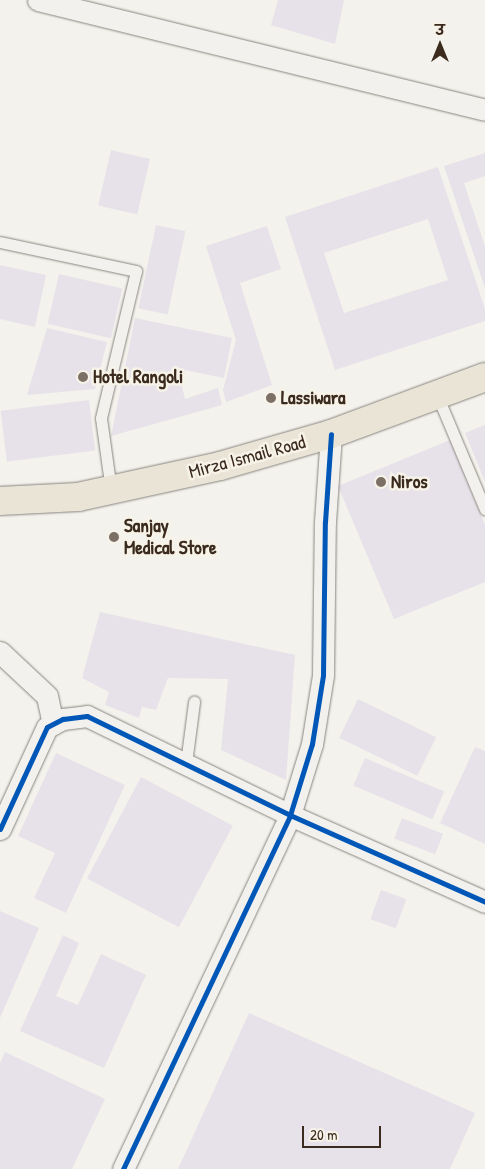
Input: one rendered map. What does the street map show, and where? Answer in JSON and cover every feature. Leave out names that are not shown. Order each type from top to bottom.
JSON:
[{"type":"highway","name":"Mirza Ismail Road","points":[[0,501],[78,497],[220,466],[331,434],[485,377]]},
{"type":"street","points":[[38,0],[485,110]]},
{"type":"street","points":[[123,1169],[290,815],[312,744],[323,675],[326,522],[331,434]]},
{"type":"street","points":[[0,652],[48,696],[52,724]]},
{"type":"street","points":[[1,826],[47,727],[63,719],[87,716],[290,815],[485,902]]},
{"type":"lane","points":[[0,242],[136,270],[101,418],[111,490]]},
{"type":"lane","points":[[437,395],[485,509]]},
{"type":"lane","points":[[186,763],[194,702]]},
{"type":"building","points":[[278,0],[344,0],[335,44],[271,25]]},
{"type":"building","points":[[111,150],[150,159],[137,215],[98,206]]},
{"type":"building","points":[[485,153],[485,176],[464,183],[485,246],[485,288],[444,166]]},
{"type":"building","points":[[438,167],[485,309],[485,321],[335,370],[285,217]],"holes":[[[428,219],[448,280],[344,313],[324,253]]]},
{"type":"building","points":[[156,225],[185,231],[168,314],[138,308]]},
{"type":"building","points":[[267,226],[281,269],[240,283],[272,385],[226,402],[223,390],[236,340],[206,246]]},
{"type":"building","points":[[0,265],[46,275],[35,327],[0,319]]},
{"type":"building","points":[[59,274],[122,289],[111,338],[48,324]]},
{"type":"building","points":[[135,318],[232,338],[224,378],[185,370],[182,386],[185,399],[218,388],[222,405],[111,436]]},
{"type":"building","points":[[47,328],[107,342],[95,389],[27,395]]},
{"type":"building","points":[[89,400],[95,451],[7,461],[1,411]]},
{"type":"building","points":[[485,425],[485,482],[465,433]]},
{"type":"building","points":[[450,440],[485,525],[485,582],[394,619],[338,486]]},
{"type":"building","points":[[100,612],[295,655],[286,780],[221,750],[228,679],[168,678],[156,710],[142,707],[139,718],[105,705],[109,692],[82,678]]},
{"type":"building","points":[[358,699],[436,737],[417,776],[339,738]]},
{"type":"building","points":[[475,747],[485,751],[485,844],[440,823]]},
{"type":"building","points":[[56,753],[125,785],[66,913],[34,898],[55,853],[18,836]]},
{"type":"building","points":[[365,758],[444,792],[432,819],[353,786]]},
{"type":"building","points":[[141,777],[233,826],[179,927],[87,879]]},
{"type":"building","points":[[402,818],[443,834],[435,854],[394,839]]},
{"type":"building","points":[[381,890],[406,899],[396,928],[370,919]]},
{"type":"building","points":[[0,911],[39,928],[0,1018]]},
{"type":"building","points":[[63,935],[79,943],[56,996],[78,1005],[101,954],[146,975],[104,1068],[20,1031]]},
{"type":"building","points":[[249,1013],[475,1113],[450,1169],[178,1169]]},
{"type":"building","points":[[5,1052],[105,1099],[72,1169],[0,1169],[0,1063]]},
{"type":"cycle path","points":[[123,1169],[290,815],[312,744],[323,675],[325,522],[331,434]]},
{"type":"cycle path","points":[[0,829],[47,727],[63,719],[87,716],[290,815],[485,902]]},
{"type":"place","name":"Hotel Rangoli","points":[[83,377]]},
{"type":"place","name":"Lassiwara","points":[[271,398]]},
{"type":"place","name":"Niros","points":[[381,482]]},
{"type":"place","name":"Sanjay Medical Store","points":[[114,537]]}]
